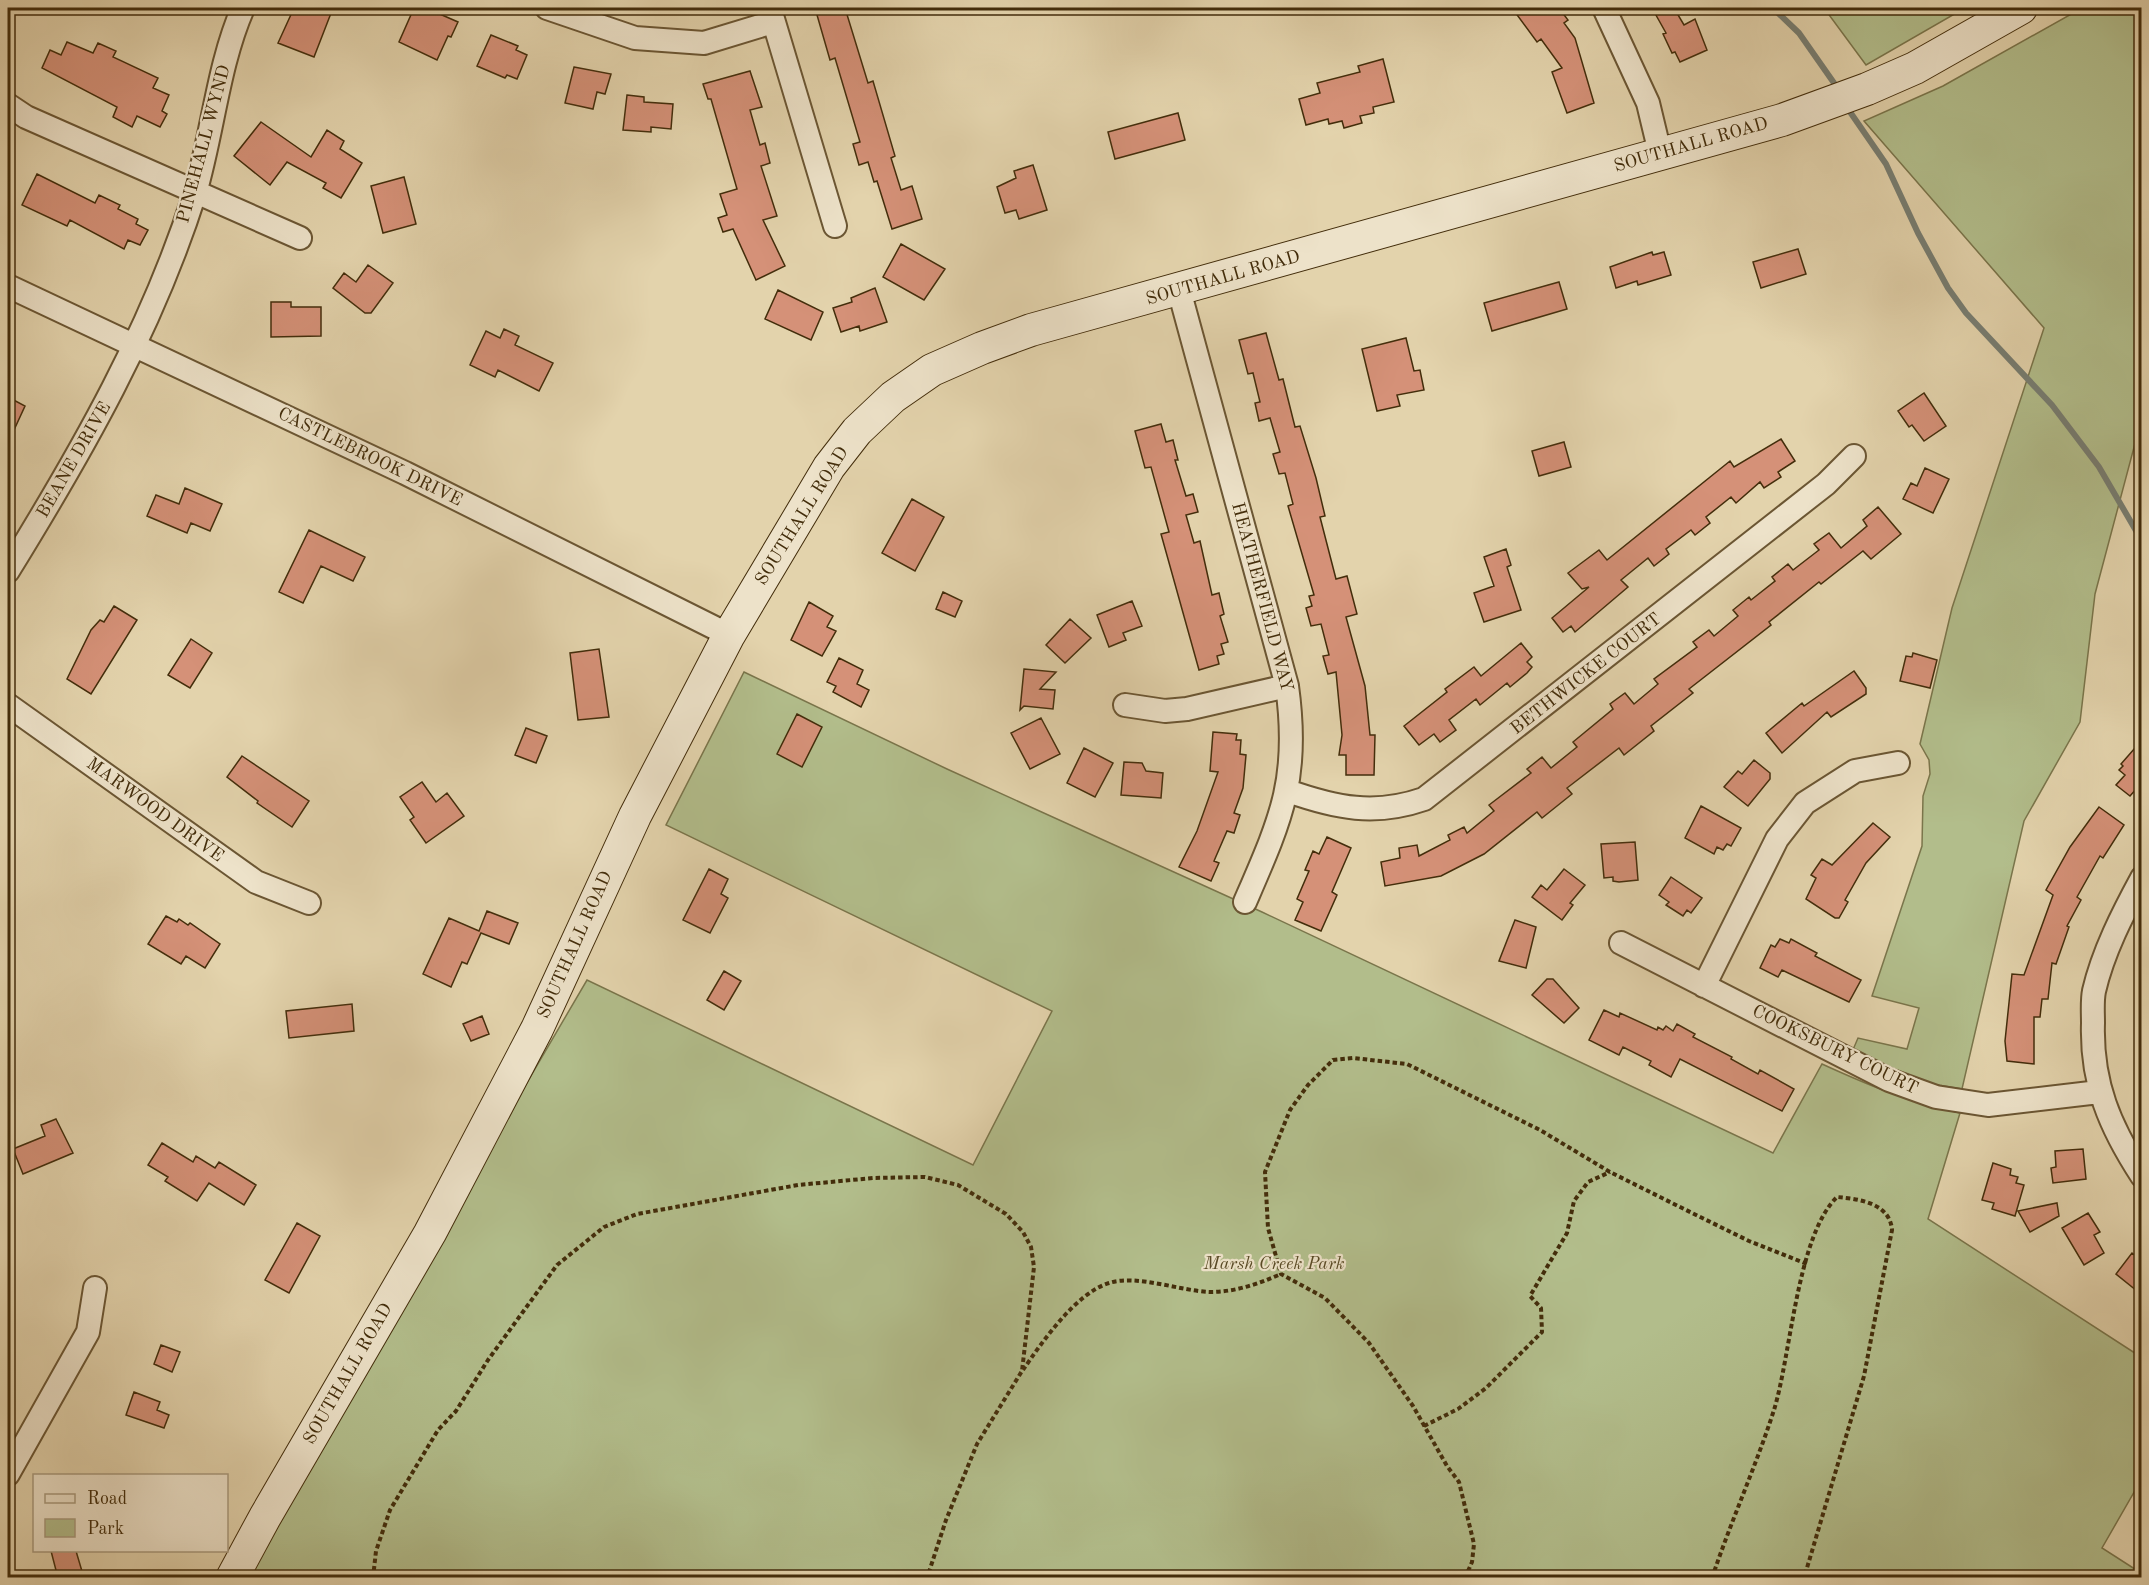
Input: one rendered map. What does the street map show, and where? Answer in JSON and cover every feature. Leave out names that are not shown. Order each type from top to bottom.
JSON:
[{"type":"street","name":"PINEHALL WYND","points":[[135,347],[195,192],[226,66],[243,8]]},
{"type":"street","points":[[547,8],[635,38],[704,43],[771,15],[835,226]]},
{"type":"street","points":[[1604,8],[1647,104],[1660,153]]},
{"type":"street","name":"SOUTHALL ROAD","points":[[232,1578],[275,1498],[435,1223],[537,1029],[630,826],[729,635],[829,467],[857,431],[893,398],[932,370],[1031,330],[1782,120],[1867,89],[1915,68],[2021,8]]},
{"type":"street","points":[[8,105],[26,117],[300,238]]},
{"type":"street","name":"CASTLEBROOK DRIVE","points":[[8,286],[405,473],[729,635]]},
{"type":"street","name":"HEATHERFIELD WAY","points":[[1179,290],[1287,686],[1292,753],[1288,791],[1279,825],[1245,902]]},
{"type":"street","name":"BEANE DRIVE","points":[[8,571],[64,480],[135,347]]},
{"type":"street","name":"BETHWICKE COURT","points":[[1288,791],[1337,806],[1375,810],[1401,807],[1424,799],[1826,484],[1854,456]]},
{"type":"street","points":[[1125,705],[1166,711],[1187,709],[1287,686]]},
{"type":"street","name":"MARWOOD DRIVE","points":[[8,705],[256,882],[309,903]]},
{"type":"street","points":[[1704,986],[1778,839],[1805,803],[1855,771],[1898,763]]},
{"type":"street","points":[[2142,878],[2115,932],[2094,992],[2092,1043],[2099,1092],[2118,1140],[2142,1176]]},
{"type":"street","name":"COOKSBURY COURT","points":[[1621,943],[1889,1080],[1935,1097],[1988,1105],[2099,1092]]},
{"type":"street","points":[[8,1474],[88,1332],[95,1288]]},
{"type":"path","points":[[1465,1578],[1473,1562],[1474,1544],[1459,1482],[1413,1406],[1369,1343],[1325,1298],[1281,1274],[1268,1228],[1265,1172],[1290,1110],[1320,1071],[1333,1060],[1353,1058],[1407,1064],[1540,1130],[1610,1172],[1749,1241],[1807,1264]]},
{"type":"path","points":[[1424,1426],[1458,1409],[1486,1388],[1542,1332],[1540,1308],[1530,1296],[1568,1233],[1574,1201],[1588,1182],[1610,1172]]},
{"type":"path","points":[[374,1578],[376,1551],[390,1510],[438,1430],[456,1412],[520,1315],[557,1265],[604,1227],[637,1214],[798,1185],[873,1178],[925,1177],[958,1185],[1006,1214],[1023,1232],[1031,1247],[1034,1267],[1033,1294],[1022,1371]]},
{"type":"path","points":[[1712,1578],[1774,1410],[1786,1365],[1792,1323],[1822,1217],[1837,1197],[1872,1203],[1890,1218],[1892,1230],[1864,1376],[1804,1578]]},
{"type":"path","points":[[927,1578],[946,1520],[978,1444],[1022,1371],[1063,1318],[1086,1297],[1109,1283],[1133,1281],[1210,1292],[1255,1285],[1281,1274]]},
{"type":"path","points":[[1165,1578],[1188,1573],[1204,1578]]},
{"type":"green space","points":[[1824,8],[1965,8],[1866,65]]},
{"type":"green space","points":[[2082,8],[2141,8],[2141,421],[2095,594],[2080,722],[2024,821],[1962,1089],[1932,1084],[1852,1052],[1858,1038],[1907,1049],[1919,1008],[1872,996],[1922,846],[1923,796],[1930,774],[1929,760],[1920,744],[1952,608],[2044,328],[1864,121],[1943,86]]},
{"type":"green space","name":"Marsh Creek Park","points":[[744,672],[947,769],[1262,912],[1773,1153],[1822,1064],[1890,1093],[1960,1113],[1928,1219],[2141,1357],[2141,1480],[2102,1548],[2141,1573],[2141,1577],[237,1578],[587,980],[973,1165],[1052,1011],[666,825]]},
{"type":"building","points":[[294,8],[333,8],[314,57],[278,43]]},
{"type":"building","points":[[414,8],[426,8],[458,22],[451,37],[448,36],[437,60],[399,42]]},
{"type":"building","points":[[815,8],[845,8],[868,83],[873,81],[895,156],[891,158],[901,190],[912,186],[922,219],[892,229],[877,181],[874,182],[868,162],[859,165],[853,144],[860,142],[835,58],[830,60]]},
{"type":"building","points":[[1512,8],[1559,8],[1568,20],[1564,23],[1575,38],[1594,103],[1567,113],[1552,72],[1562,68],[1541,39],[1537,42]]},
{"type":"building","points":[[1652,8],[1674,8],[1684,25],[1695,19],[1707,50],[1680,62],[1675,52],[1672,53],[1663,34],[1666,33]]},
{"type":"building","points":[[491,35],[518,46],[516,50],[527,55],[517,79],[507,75],[505,78],[477,66]]},
{"type":"building","points":[[67,42],[93,53],[98,43],[116,51],[113,57],[158,78],[153,88],[169,95],[162,111],[167,114],[160,127],[137,116],[132,127],[113,117],[117,107],[42,68],[50,50],[61,55]]},
{"type":"building","points":[[1383,59],[1394,102],[1373,107],[1374,113],[1360,116],[1362,123],[1344,128],[1342,121],[1329,124],[1328,119],[1306,125],[1299,99],[1320,93],[1317,83],[1360,72],[1358,66]]},
{"type":"building","points":[[574,67],[611,74],[605,94],[597,92],[593,109],[565,103]]},
{"type":"building","points":[[750,71],[762,107],[750,110],[760,145],[765,143],[770,163],[761,166],[777,216],[763,220],[785,266],[756,280],[733,229],[723,232],[718,218],[727,215],[720,194],[737,189],[711,99],[708,99],[703,84]]},
{"type":"building","points":[[627,95],[644,97],[644,102],[673,104],[671,129],[651,127],[651,132],[623,130]]},
{"type":"building","points":[[1178,113],[1185,140],[1115,159],[1108,132]]},
{"type":"building","points":[[261,122],[311,157],[327,130],[344,141],[340,149],[362,163],[341,198],[323,188],[326,183],[287,162],[270,185],[234,156]]},
{"type":"building","points":[[1033,165],[1047,210],[1019,219],[1016,210],[1005,213],[997,187],[1016,178],[1014,171]]},
{"type":"building","points":[[37,174],[95,203],[99,195],[120,205],[118,209],[138,219],[136,224],[148,230],[140,245],[128,240],[124,249],[70,220],[67,226],[22,205]]},
{"type":"building","points":[[404,177],[416,224],[383,233],[371,186]]},
{"type":"building","points":[[901,244],[945,269],[924,300],[883,277]]},
{"type":"building","points":[[1798,249],[1806,274],[1761,288],[1753,262]]},
{"type":"building","points":[[1652,252],[1653,255],[1664,252],[1671,275],[1638,285],[1637,281],[1616,288],[1610,267]]},
{"type":"building","points":[[368,265],[393,283],[371,313],[365,313],[333,288],[344,273],[356,282]]},
{"type":"building","points":[[1559,282],[1567,309],[1492,331],[1484,303]]},
{"type":"building","points":[[875,288],[887,322],[860,331],[859,326],[841,332],[833,308],[852,302],[851,298]]},
{"type":"building","points":[[778,290],[823,312],[811,340],[765,319]]},
{"type":"building","points":[[271,302],[291,302],[291,307],[321,307],[321,336],[271,337]]},
{"type":"building","points":[[504,329],[519,336],[515,345],[553,363],[539,391],[498,370],[495,377],[470,365],[486,331],[500,338]]},
{"type":"building","points":[[1266,333],[1279,380],[1283,379],[1295,427],[1300,426],[1316,478],[1325,516],[1320,517],[1336,579],[1347,576],[1357,614],[1346,617],[1365,686],[1370,735],[1375,735],[1374,775],[1346,775],[1346,755],[1339,755],[1342,735],[1336,672],[1328,674],[1323,656],[1329,655],[1321,624],[1311,626],[1306,608],[1312,606],[1309,596],[1314,595],[1288,506],[1293,504],[1285,473],[1279,474],[1273,454],[1280,452],[1270,418],[1259,421],[1255,403],[1260,402],[1253,373],[1248,374],[1239,340]]},
{"type":"building","points":[[1406,338],[1414,371],[1420,370],[1424,390],[1397,395],[1400,406],[1377,411],[1362,349]]},
{"type":"building","points":[[1924,393],[1946,426],[1924,441],[1912,425],[1909,427],[1898,411]]},
{"type":"building","points":[[8,397],[25,406],[8,443]]},
{"type":"building","points":[[1161,424],[1166,442],[1173,440],[1178,460],[1175,460],[1186,496],[1193,494],[1198,512],[1186,515],[1194,543],[1200,541],[1212,595],[1219,593],[1224,614],[1220,616],[1228,642],[1221,644],[1224,654],[1217,656],[1219,664],[1199,670],[1161,534],[1169,532],[1151,467],[1145,468],[1135,431]]},
{"type":"building","points":[[1781,439],[1795,461],[1778,472],[1781,477],[1764,488],[1760,482],[1736,503],[1731,497],[1706,517],[1710,523],[1695,535],[1691,530],[1666,549],[1669,554],[1654,566],[1648,558],[1621,580],[1628,587],[1575,632],[1571,626],[1563,632],[1552,618],[1589,587],[1582,589],[1568,573],[1599,550],[1607,560],[1730,461],[1734,467]]},
{"type":"building","points":[[1564,442],[1571,467],[1539,476],[1532,451]]},
{"type":"building","points":[[1925,468],[1949,479],[1933,513],[1903,499],[1911,483],[1917,486]]},
{"type":"building","points":[[185,488],[222,504],[210,531],[191,523],[187,533],[147,516],[156,495],[179,504]]},
{"type":"building","points":[[912,499],[944,517],[915,571],[882,553]]},
{"type":"building","points":[[1878,507],[1901,534],[1871,559],[1863,551],[1821,584],[1819,582],[1769,622],[1771,625],[1689,689],[1693,693],[1651,726],[1654,731],[1624,755],[1619,748],[1567,788],[1572,794],[1542,818],[1537,812],[1484,854],[1441,876],[1385,886],[1381,862],[1400,858],[1399,848],[1417,845],[1419,856],[1450,840],[1448,835],[1464,827],[1467,833],[1494,811],[1489,805],[1531,773],[1527,769],[1542,757],[1551,768],[1577,747],[1573,742],[1613,709],[1610,704],[1625,693],[1634,704],[1658,684],[1654,679],[1697,647],[1693,642],[1709,630],[1714,636],[1738,616],[1733,610],[1749,597],[1751,600],[1775,581],[1772,577],[1788,564],[1793,570],[1819,550],[1814,544],[1829,533],[1841,548],[1867,526],[1863,520]]},
{"type":"building","points":[[309,530],[365,557],[353,581],[321,566],[303,603],[279,592]]},
{"type":"building","points":[[1506,549],[1511,565],[1507,567],[1521,610],[1484,622],[1474,593],[1494,586],[1484,557]]},
{"type":"building","points":[[943,592],[962,601],[955,617],[936,609]]},
{"type":"building","points":[[1132,601],[1142,626],[1123,633],[1126,640],[1109,647],[1097,615]]},
{"type":"building","points":[[809,602],[833,616],[827,627],[836,631],[822,656],[791,640]]},
{"type":"building","points":[[114,606],[137,620],[91,694],[67,679],[91,630],[100,620],[104,622]]},
{"type":"building","points":[[1070,619],[1091,638],[1065,663],[1046,645]]},
{"type":"building","points":[[191,639],[212,653],[190,688],[168,675]]},
{"type":"building","points":[[1521,643],[1532,657],[1527,662],[1532,667],[1527,673],[1510,687],[1507,683],[1480,705],[1476,699],[1449,720],[1456,730],[1440,742],[1434,734],[1419,745],[1404,726],[1447,692],[1445,689],[1474,667],[1481,676]]},
{"type":"building","points":[[599,649],[609,717],[578,720],[570,653]]},
{"type":"building","points":[[1913,653],[1937,660],[1930,688],[1900,681],[1906,656],[1912,657]]},
{"type":"building","points":[[839,658],[863,670],[857,684],[869,690],[861,707],[833,692],[836,686],[827,682]]},
{"type":"building","points":[[1024,669],[1056,672],[1040,689],[1055,690],[1053,709],[1024,706],[1020,710]]},
{"type":"building","points":[[1854,671],[1866,688],[1866,694],[1831,717],[1827,712],[1782,753],[1766,733],[1802,703],[1804,706]]},
{"type":"building","points":[[797,714],[822,727],[802,767],[777,754]]},
{"type":"building","points":[[1041,718],[1060,754],[1030,769],[1011,733]]},
{"type":"building","points":[[526,728],[547,736],[536,763],[515,755]]},
{"type":"building","points":[[1213,732],[1237,734],[1236,740],[1241,740],[1240,754],[1246,755],[1243,788],[1234,813],[1240,815],[1234,833],[1227,831],[1214,861],[1219,863],[1211,881],[1179,867],[1197,831],[1218,772],[1210,771]]},
{"type":"building","points":[[2142,740],[2142,790],[2138,787],[2130,796],[2116,785],[2125,775],[2119,770],[2123,766],[2121,764]]},
{"type":"building","points":[[1084,748],[1113,763],[1095,797],[1067,783]]},
{"type":"building","points":[[242,756],[309,801],[292,827],[257,803],[258,801],[227,777]]},
{"type":"building","points":[[1754,760],[1770,773],[1770,779],[1748,806],[1724,787],[1738,771],[1742,774]]},
{"type":"building","points":[[1124,762],[1142,763],[1146,771],[1163,773],[1161,798],[1121,795]]},
{"type":"building","points":[[422,782],[436,802],[447,793],[464,816],[426,843],[410,820],[414,817],[400,797]]},
{"type":"building","points":[[1701,806],[1741,828],[1731,846],[1727,844],[1723,850],[1717,847],[1714,854],[1685,838]]},
{"type":"building","points":[[2099,807],[2124,825],[2103,858],[2100,856],[2077,897],[2081,900],[2067,926],[2069,927],[2056,964],[2052,963],[2048,999],[2042,999],[2040,1017],[2034,1017],[2034,1064],[2007,1061],[2005,1041],[2012,974],[2024,975],[2053,895],[2046,890],[2070,847]]},
{"type":"building","points":[[1873,823],[1890,837],[1866,863],[1845,900],[1848,902],[1839,918],[1835,918],[1806,899],[1816,878],[1811,875],[1822,859],[1832,865]]},
{"type":"building","points":[[1327,837],[1351,848],[1332,892],[1337,895],[1321,931],[1295,920],[1303,902],[1297,899],[1309,871],[1305,870],[1313,851],[1319,854]]},
{"type":"building","points":[[1635,842],[1638,880],[1619,882],[1613,881],[1613,877],[1604,878],[1601,844]]},
{"type":"building","points":[[709,869],[728,879],[721,894],[728,898],[710,933],[683,920]]},
{"type":"building","points":[[1564,869],[1585,885],[1570,903],[1573,905],[1562,920],[1532,897],[1541,885],[1547,890]]},
{"type":"building","points":[[1671,877],[1702,898],[1691,913],[1687,910],[1683,916],[1666,905],[1669,902],[1659,895]]},
{"type":"building","points":[[487,911],[518,923],[509,944],[481,933],[467,964],[462,962],[451,987],[423,974],[449,918],[479,931]]},
{"type":"building","points":[[166,916],[177,922],[179,919],[188,925],[190,923],[220,944],[205,968],[186,956],[181,964],[148,944]]},
{"type":"building","points":[[1515,920],[1536,927],[1526,968],[1499,961]]},
{"type":"building","points":[[1780,939],[1789,943],[1791,939],[1817,953],[1815,956],[1861,980],[1849,1002],[1782,970],[1778,977],[1760,968],[1771,945],[1775,947]]},
{"type":"building","points":[[724,971],[741,981],[724,1010],[707,1000]]},
{"type":"building","points":[[1547,979],[1553,979],[1579,1008],[1564,1023],[1532,995]]},
{"type":"building","points":[[352,1004],[354,1031],[289,1038],[286,1011]]},
{"type":"building","points":[[1604,1010],[1619,1017],[1620,1013],[1657,1030],[1658,1027],[1663,1030],[1666,1026],[1673,1031],[1677,1024],[1695,1034],[1693,1037],[1732,1057],[1731,1059],[1758,1074],[1760,1070],[1794,1089],[1782,1111],[1680,1059],[1671,1077],[1649,1065],[1651,1061],[1623,1047],[1619,1055],[1589,1040]]},
{"type":"building","points":[[482,1016],[489,1034],[471,1041],[463,1024]]},
{"type":"building","points":[[56,1119],[73,1153],[23,1174],[13,1149],[45,1136],[41,1125]]},
{"type":"building","points":[[162,1143],[193,1162],[196,1156],[215,1168],[219,1162],[256,1185],[244,1205],[209,1183],[197,1201],[165,1181],[168,1177],[148,1165]]},
{"type":"building","points":[[2083,1149],[2086,1179],[2053,1183],[2051,1168],[2056,1167],[2055,1151]]},
{"type":"building","points":[[1993,1163],[2011,1169],[2010,1175],[2018,1177],[2016,1183],[2024,1185],[2015,1216],[1992,1209],[1994,1203],[1982,1200]]},
{"type":"building","points":[[2057,1203],[2059,1216],[2030,1232],[2018,1211]]},
{"type":"building","points":[[2088,1213],[2100,1232],[2094,1235],[2104,1253],[2084,1265],[2062,1228]]},
{"type":"building","points":[[297,1223],[320,1236],[289,1293],[265,1280]]},
{"type":"building","points":[[2132,1253],[2142,1261],[2142,1295],[2116,1274]]},
{"type":"building","points":[[161,1345],[180,1352],[172,1372],[154,1364]]},
{"type":"building","points":[[134,1392],[160,1402],[157,1410],[169,1415],[164,1428],[126,1415]]},
{"type":"building","points":[[51,1552],[76,1552],[84,1578],[58,1578]]},
{"type":"waterway","points":[[1773,8],[1799,33],[1834,83]]},
{"type":"waterway","points":[[1848,109],[1886,164],[1918,233],[1948,288],[1966,313],[2052,405],[2099,467],[2142,541]]}]
